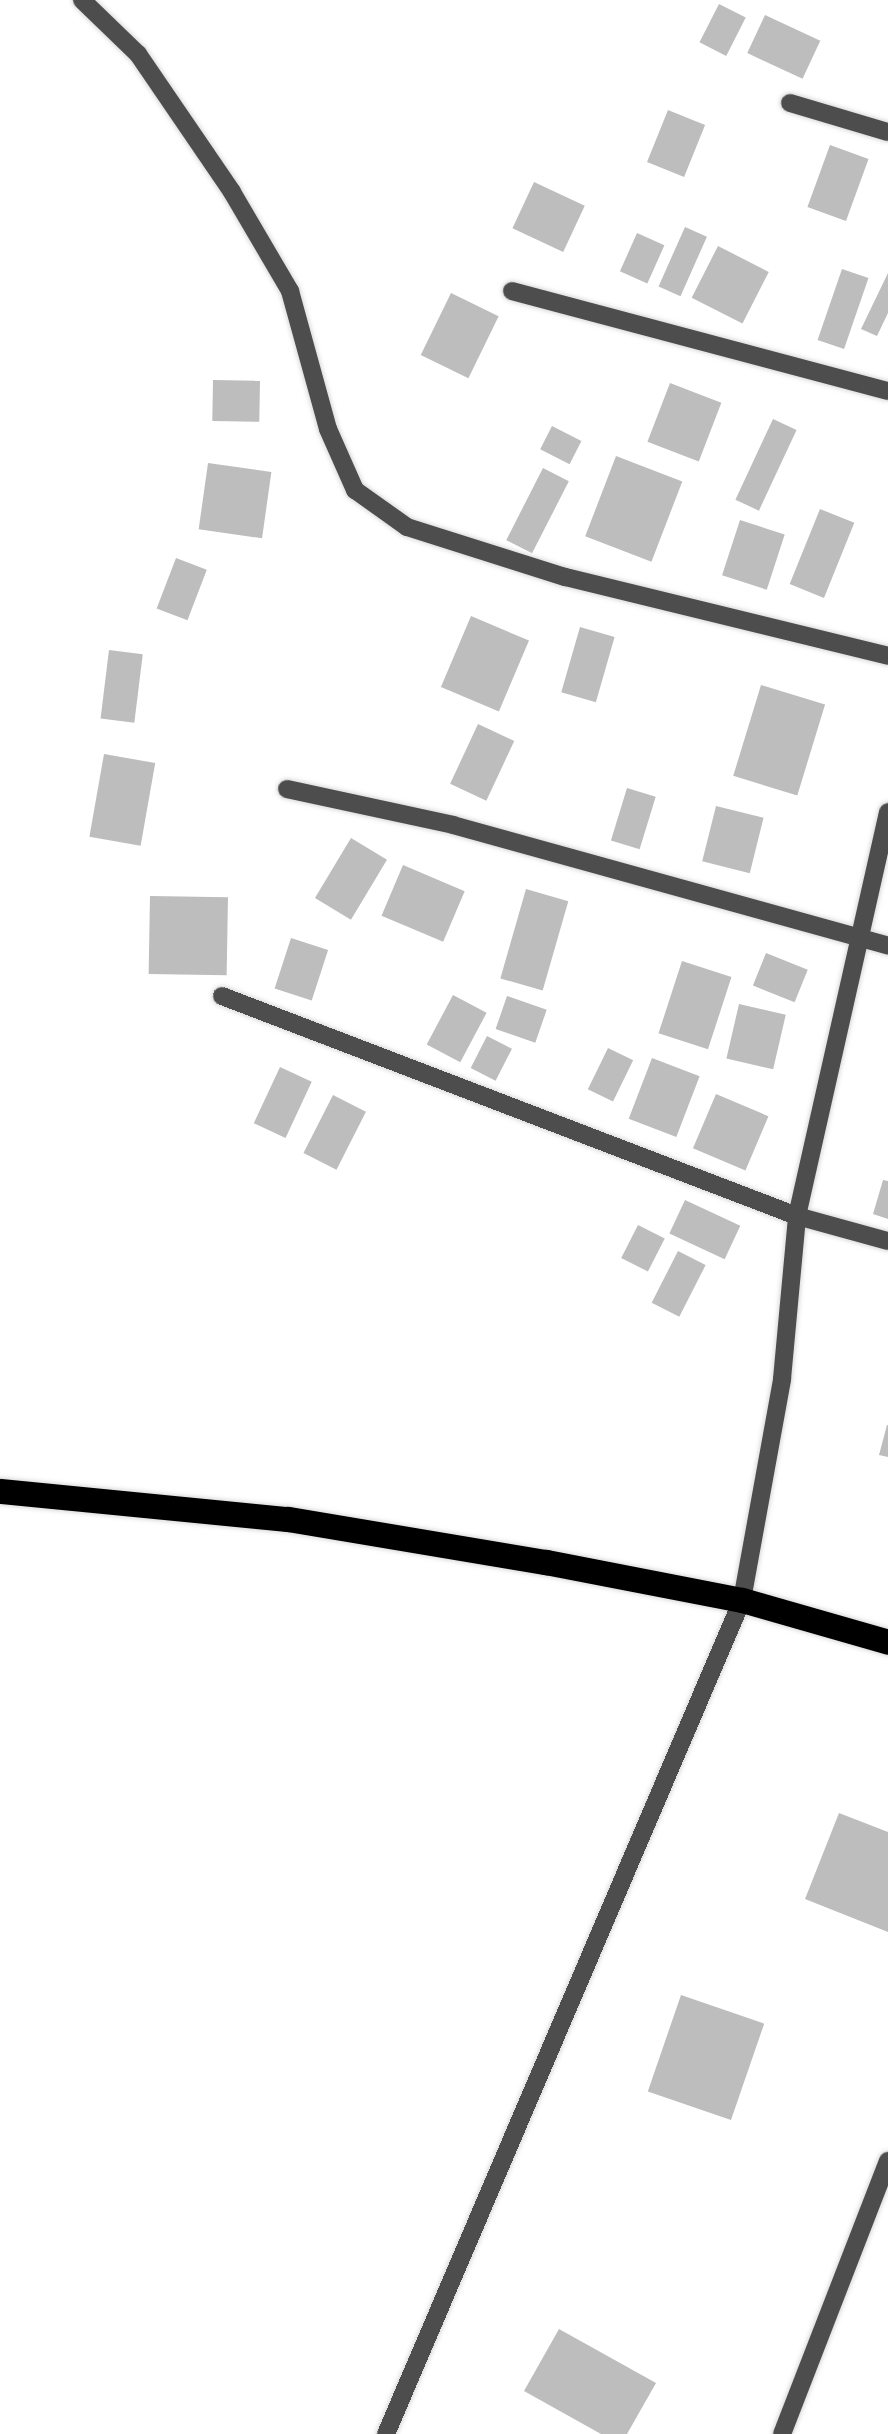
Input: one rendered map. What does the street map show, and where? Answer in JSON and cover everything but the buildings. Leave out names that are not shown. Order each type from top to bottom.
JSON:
[{"type":"main road","points":[[0,1491],[288,1519],[742,1600],[888,1642]]},
{"type":"street","points":[[82,0],[138,54],[232,192],[290,291],[328,429],[355,490],[406,526],[566,577],[888,656]]},
{"type":"street","points":[[790,102],[888,132]]},
{"type":"street","points":[[512,290],[888,392]]},
{"type":"street","points":[[287,789],[453,826],[888,946]]},
{"type":"street","points":[[386,2434],[742,1600],[782,1379],[797,1216],[888,812]]},
{"type":"street","points":[[222,996],[797,1216],[888,1241]]},
{"type":"street","points":[[782,2434],[888,2161]]}]
